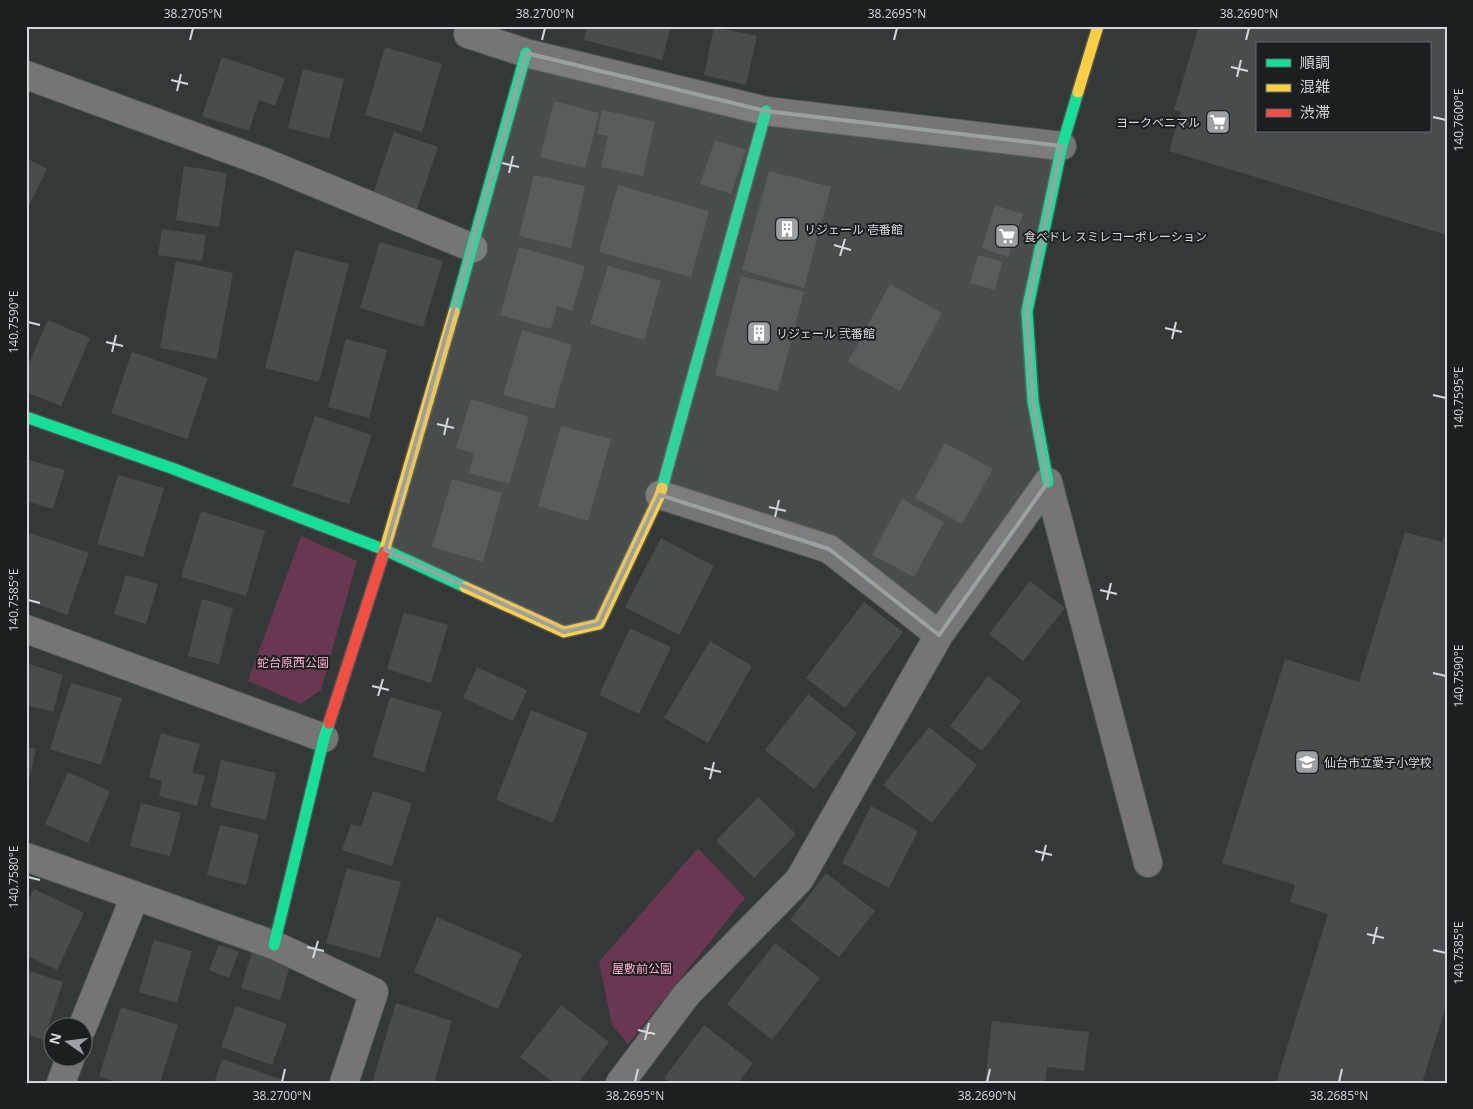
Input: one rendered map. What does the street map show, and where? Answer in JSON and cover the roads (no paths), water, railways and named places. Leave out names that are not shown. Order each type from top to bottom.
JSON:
[{"type":"street","points":[[470,26],[468,34],[526,52],[766,111],[1062,146]]},
{"type":"street","points":[[1098,26],[1062,146],[1027,311],[1033,401],[1048,482],[1148,863]]},
{"type":"street","points":[[274,945],[324,738],[385,550],[473,248],[526,52]]},
{"type":"street","points":[[26,75],[264,162],[473,248]]},
{"type":"street","points":[[26,417],[174,469],[385,550],[564,632],[599,624],[660,495],[766,111]]},
{"type":"street","points":[[620,1083],[687,994],[799,880],[939,636],[1048,482]]},
{"type":"street","points":[[660,495],[829,549],[939,636]]},
{"type":"street","points":[[26,629],[324,738]]},
{"type":"street","points":[[26,857],[274,945],[374,992],[344,1083]]},
{"type":"street","points":[[87,1016],[135,896]]},
{"type":"street","points":[[61,1083],[67,1066]]},
{"type":"place","name":"ヨークベニマル","points":[[1218,122]]},
{"type":"place","name":"リジェール 壱番館","points":[[787,229]]},
{"type":"place","name":"食べドレ スミレコーポレーション","points":[[1007,236]]},
{"type":"place","name":"リジェール 弐番館","points":[[759,333]]},
{"type":"place","name":"仙台市立愛子小学校","points":[[1307,762]]},
{"type":"park label","name":"蛇台原西公園","points":[[293,662]]},
{"type":"park label","name":"屋敷前公園","points":[[642,968]]}]
